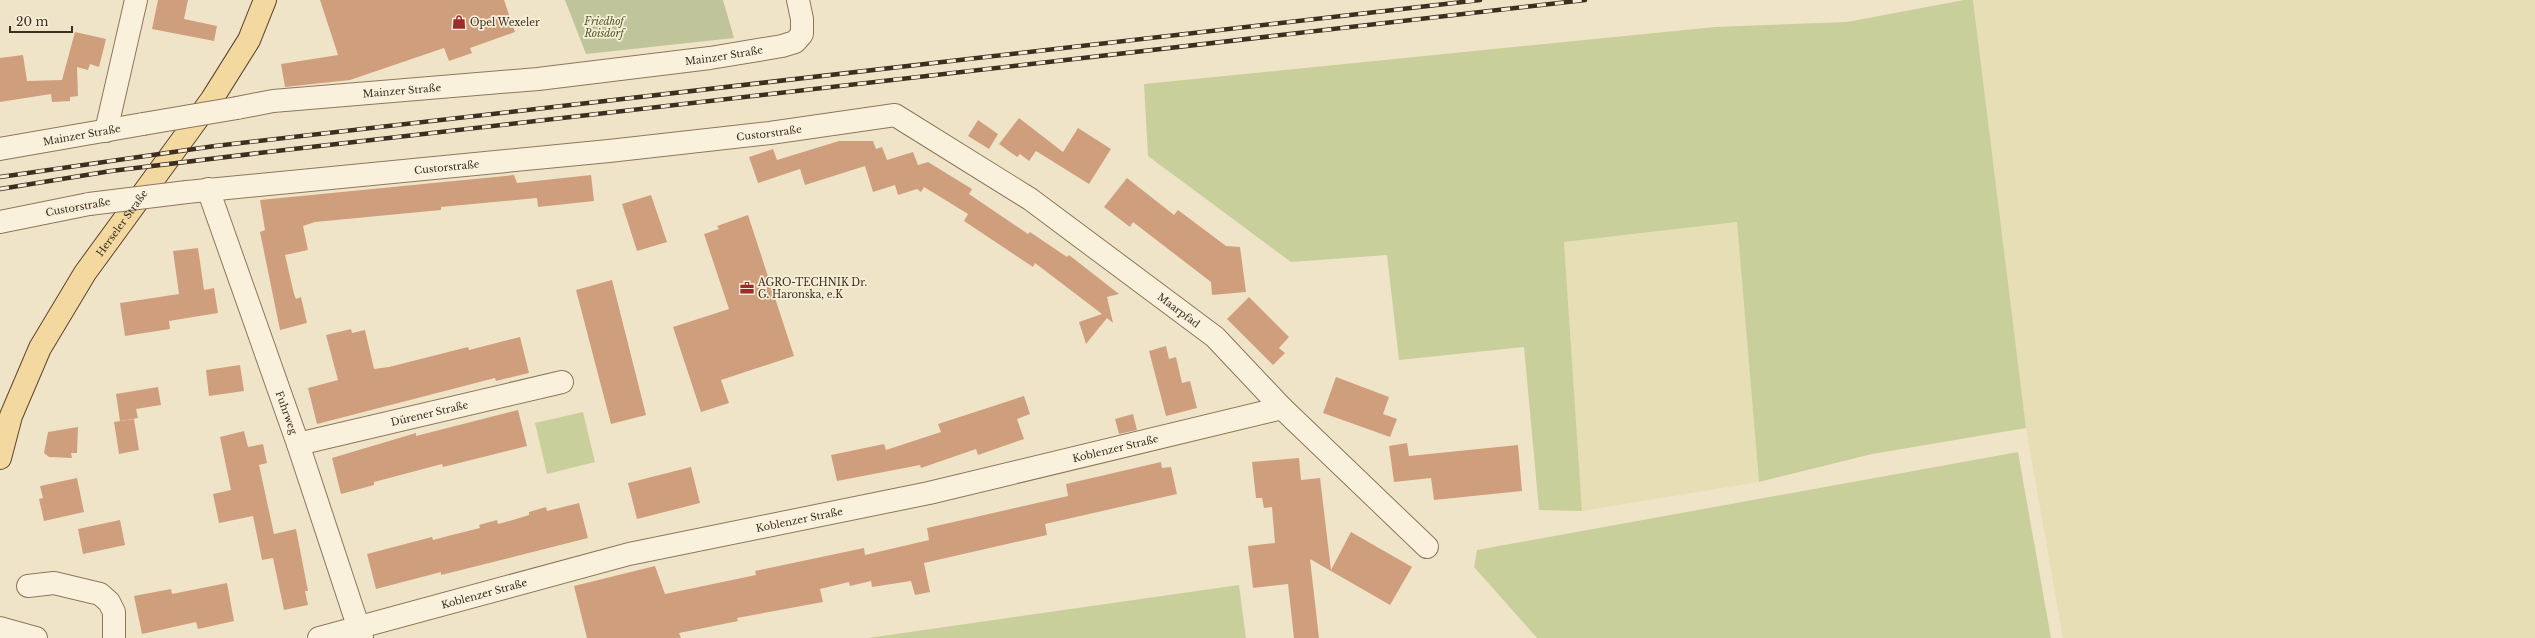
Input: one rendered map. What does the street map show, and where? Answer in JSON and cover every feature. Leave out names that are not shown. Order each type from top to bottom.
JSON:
[{"type":"main road","name":"Herseler Straße","points":[[0,458],[11,416],[40,348],[85,273],[216,93],[249,40],[265,0]]},
{"type":"street","points":[[106,130],[136,0]]},
{"type":"street","name":"Mainzer Straße","points":[[0,149],[273,101],[538,79],[710,58],[782,46],[795,42],[802,34],[802,19],[798,0]]},
{"type":"street","name":"Custorstraße","points":[[0,222],[89,204],[197,191],[609,151],[770,133],[895,115]]},
{"type":"street","name":"Maarpfad","points":[[895,115],[1030,199],[1215,337],[1282,408],[1427,547]]},
{"type":"street","name":"Fuhrweg","points":[[197,191],[298,444],[360,633]]},
{"type":"street","name":"Dürener Straße","points":[[298,444],[562,382]]},
{"type":"street","name":"Koblenzer Straße","points":[[319,638],[360,633],[629,554],[929,493],[1282,408]]},
{"type":"street","points":[[28,586],[54,583],[100,594],[109,602],[114,612],[114,638]]},
{"type":"street","points":[[0,628],[36,638]]},
{"type":"shaded area","points":[[1973,0],[2535,0],[2535,638],[2063,638],[2026,428]]},
{"type":"shaded area","points":[[1737,222],[1759,482],[1582,511],[1564,242]]},
{"type":"green space","name":"Friedhof Roisdorf","points":[[565,0],[723,0],[734,38],[586,54]]},
{"type":"green space","points":[[1964,0],[1973,0],[2026,428],[1872,454],[1759,482],[1737,222],[1564,242],[1582,511],[1539,510],[1524,347],[1399,360],[1387,255],[1291,262],[1148,156],[1144,84],[1715,27],[1847,22]]},
{"type":"green space","points":[[583,412],[595,462],[547,474],[535,423]]},
{"type":"green space","points":[[2018,452],[2051,638],[1537,638],[1474,567],[1477,550]]},
{"type":"green space","points":[[1239,585],[1246,638],[868,638]]},
{"type":"building","points":[[158,0],[188,0],[184,19],[217,26],[214,41],[152,29]]},
{"type":"building","points":[[320,0],[504,0],[515,32],[470,48],[472,53],[449,61],[444,48],[350,80],[285,87],[281,64],[338,55]]},
{"type":"building","points":[[75,32],[106,39],[99,67],[90,64],[88,70],[77,67],[78,96],[70,97],[70,101],[52,102],[51,94],[0,102],[0,58],[23,55],[27,81],[62,80]]},
{"type":"building","points":[[1019,118],[1063,152],[1078,128],[1111,149],[1089,184],[1036,151],[1029,161],[1020,154],[1017,157],[999,144]]},
{"type":"building","points":[[978,120],[998,134],[989,149],[968,136]]},
{"type":"building","points":[[839,141],[873,141],[876,149],[882,147],[887,160],[913,152],[918,165],[928,162],[972,189],[969,194],[1028,234],[1030,232],[1067,257],[1069,255],[1119,294],[1107,297],[1113,323],[1107,318],[1086,344],[1079,322],[1102,314],[1035,263],[1033,267],[964,221],[968,214],[924,187],[921,192],[917,189],[898,195],[895,185],[873,192],[865,166],[805,185],[800,169],[758,183],[749,157],[773,149],[777,160]]},
{"type":"building","points":[[514,175],[517,183],[591,175],[594,201],[538,207],[537,198],[441,207],[441,210],[315,222],[303,226],[308,250],[285,255],[294,294],[296,299],[301,297],[307,323],[280,330],[260,232],[265,230],[260,200]]},
{"type":"building","points":[[1127,178],[1174,215],[1178,210],[1226,246],[1240,247],[1246,292],[1212,295],[1211,282],[1133,222],[1130,227],[1104,207]]},
{"type":"building","points":[[651,195],[667,242],[637,251],[622,204]]},
{"type":"building","points":[[748,215],[794,356],[721,380],[729,403],[701,412],[673,327],[729,309],[704,234],[719,229],[717,226]]},
{"type":"building","points":[[198,248],[204,290],[214,288],[218,313],[169,321],[170,329],[125,336],[120,303],[179,294],[173,251]]},
{"type":"building","points":[[612,280],[646,415],[611,424],[576,290]]},
{"type":"building","points":[[1249,297],[1289,337],[1279,348],[1285,353],[1273,365],[1227,319]]},
{"type":"building","points":[[351,329],[352,333],[365,330],[374,369],[389,367],[468,347],[469,350],[520,337],[529,373],[496,381],[495,378],[317,424],[308,388],[338,380],[326,335]]},
{"type":"building","points":[[1166,346],[1169,359],[1176,357],[1182,383],[1190,381],[1197,408],[1166,416],[1149,351]]},
{"type":"building","points":[[240,365],[244,391],[209,396],[206,370]]},
{"type":"building","points":[[1336,377],[1389,397],[1383,414],[1397,419],[1390,437],[1323,413]]},
{"type":"building","points":[[158,387],[161,405],[136,409],[138,418],[120,421],[116,394]]},
{"type":"building","points":[[1024,396],[1030,414],[1017,419],[1024,439],[978,455],[976,449],[921,468],[920,465],[837,481],[831,455],[884,444],[886,450],[941,432],[938,424]]},
{"type":"building","points":[[518,410],[527,446],[443,467],[442,464],[374,482],[374,485],[341,494],[332,458],[416,433],[416,436]]},
{"type":"building","points":[[1133,414],[1137,430],[1119,434],[1115,419]]},
{"type":"building","points":[[134,419],[139,450],[119,454],[114,422]]},
{"type":"building","points":[[78,427],[77,453],[71,453],[72,458],[49,457],[44,453],[48,432]]},
{"type":"building","points":[[244,431],[248,447],[263,444],[267,463],[259,465],[274,534],[296,529],[308,591],[305,591],[308,605],[284,610],[273,558],[262,560],[253,516],[219,523],[213,494],[231,490],[220,437]]},
{"type":"building","points":[[1407,443],[1409,456],[1518,445],[1522,491],[1434,500],[1431,478],[1394,482],[1389,446]]},
{"type":"building","points":[[1299,458],[1301,480],[1320,478],[1331,570],[1351,532],[1412,567],[1390,605],[1310,559],[1319,638],[1294,638],[1288,584],[1253,588],[1248,546],[1275,543],[1272,507],[1264,508],[1262,498],[1256,498],[1252,462]]},
{"type":"building","points":[[1161,462],[1162,468],[1171,467],[1177,494],[1045,524],[1047,535],[924,563],[930,592],[915,595],[911,581],[872,587],[871,581],[850,586],[849,582],[820,589],[823,602],[737,618],[738,621],[679,633],[681,638],[587,638],[574,586],[655,566],[665,594],[756,575],[755,571],[864,548],[865,555],[929,540],[927,528],[1068,496],[1066,484]]},
{"type":"building","points":[[691,467],[700,503],[637,519],[628,483]]},
{"type":"building","points":[[77,478],[84,512],[44,521],[39,499],[43,498],[40,486]]},
{"type":"building","points":[[579,503],[588,538],[441,575],[441,572],[376,589],[367,554],[432,537],[433,540],[480,528],[479,525],[497,520],[498,524],[529,515],[529,512],[546,507],[547,511]]},
{"type":"building","points":[[120,520],[125,545],[83,554],[78,529]]},
{"type":"building","points":[[227,583],[234,621],[198,629],[196,622],[142,634],[134,596],[171,589],[172,594]]},
{"type":"railway","points":[[0,177],[215,146],[1480,0]]},
{"type":"railway","points":[[0,189],[111,171],[259,153],[1585,0]]},
{"type":"place","name":"Opel Wexeler","points":[[459,22]]},
{"type":"place","name":"AGRO-TECHNIK Dr. G. Haronska, e.K","points":[[747,288]]}]
